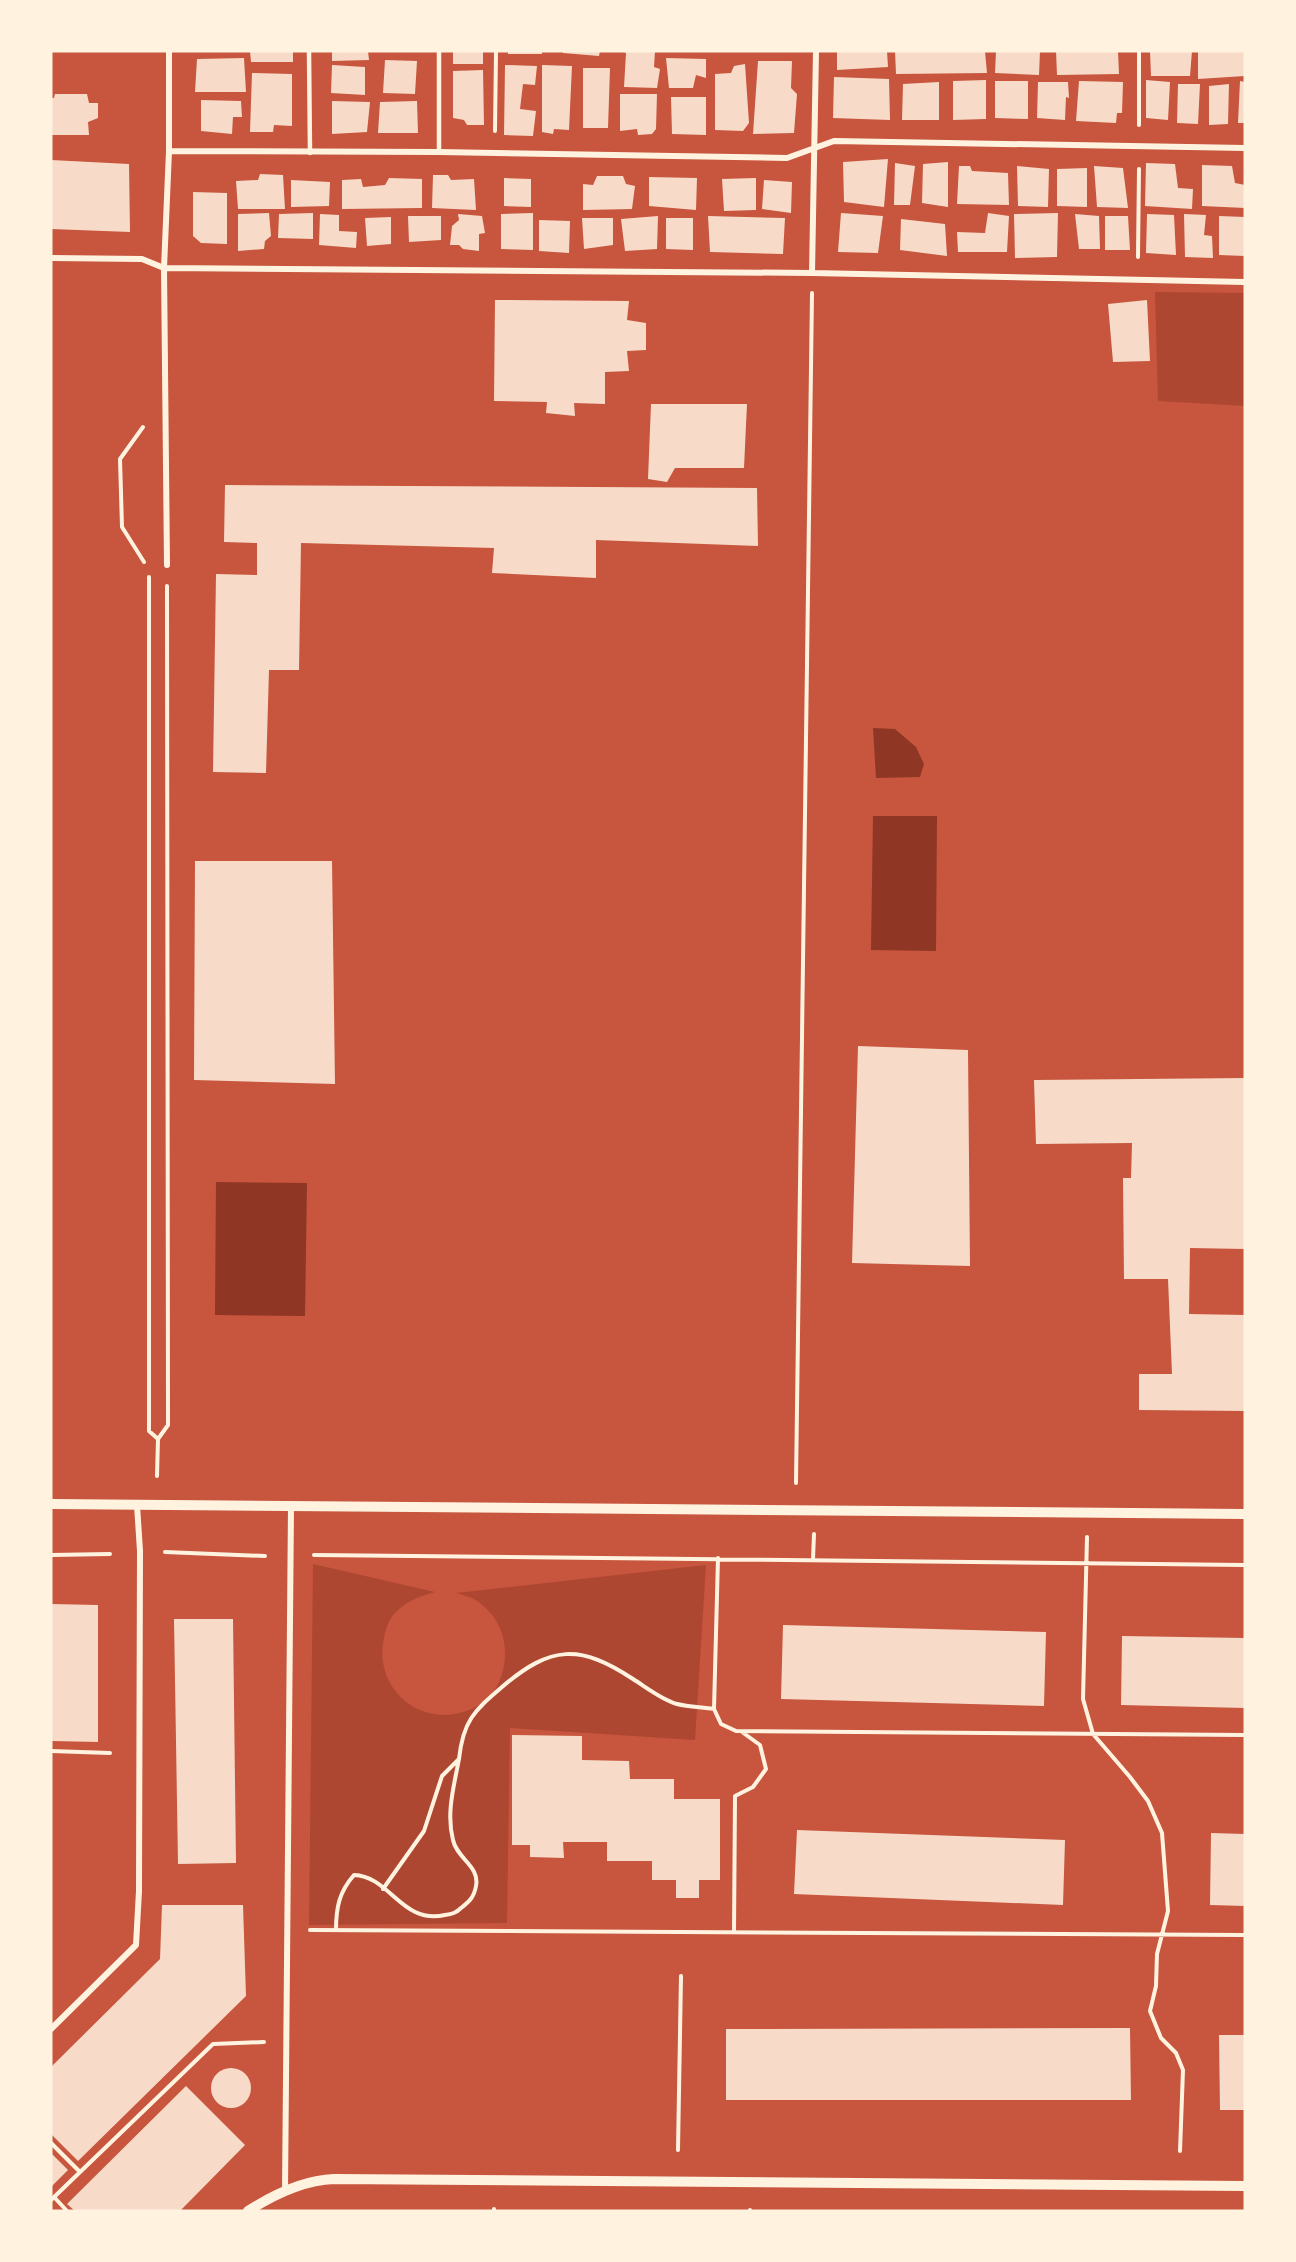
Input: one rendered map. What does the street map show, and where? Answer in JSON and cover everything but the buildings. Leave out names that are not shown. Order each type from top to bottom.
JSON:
[{"type":"street","points":[[167,565],[164,268],[169,151],[169,51]]},
{"type":"street","points":[[812,273],[816,51]]},
{"type":"street","points":[[169,151],[439,152],[787,158],[834,141],[1245,148]]},
{"type":"street","points":[[51,258],[142,259],[164,268],[812,273],[1245,282]]},
{"type":"street","points":[[51,1504],[1245,1514]]},
{"type":"street","points":[[51,2029],[136,1945],[140,1774],[140,1551],[137,1505]]},
{"type":"street","points":[[285,2192],[291,1506]]},
{"type":"street","points":[[248,2211],[317,2179],[1245,2186]]},
{"type":"lane","points":[[309,51],[310,153]]},
{"type":"lane","points":[[439,51],[439,152]]},
{"type":"path","points":[[495,153],[496,51]]},
{"type":"path","points":[[796,1483],[812,273]]},
{"type":"path","points":[[145,424],[120,459],[122,527],[149,569],[149,1431],[158,1439]]},
{"type":"path","points":[[157,1476],[158,1439],[168,1425],[167,565]]},
{"type":"path","points":[[813,1559],[814,1533]]},
{"type":"path","points":[[1087,1535],[1083,1699],[1093,1734],[1148,1801],[1162,1833],[1168,1911],[1157,1954],[1156,1986],[1150,2011],[1161,2038],[1176,2053],[1183,2070],[1180,2151]]},
{"type":"path","points":[[165,1552],[266,1556]]},
{"type":"path","points":[[51,1555],[110,1554]]},
{"type":"path","points":[[314,1555],[1245,1565]]},
{"type":"path","points":[[718,1558],[714,1709],[721,1724],[736,1731],[1245,1735]]},
{"type":"path","points":[[336,1930],[339,1899],[343,1888],[354,1875],[366,1875],[418,1914],[433,1918],[456,1913],[474,1897],[478,1878],[470,1864],[460,1856],[453,1842],[449,1815],[461,1739],[471,1716],[513,1678],[541,1659],[563,1654],[596,1657],[677,1704],[714,1709]]},
{"type":"path","points":[[734,1932],[735,1796],[753,1787],[766,1769],[760,1745],[741,1731]]},
{"type":"path","points":[[51,1751],[110,1753]]},
{"type":"path","points":[[383,1889],[424,1831],[442,1776],[459,1759]]},
{"type":"path","points":[[305,1930],[1245,1935]]},
{"type":"path","points":[[678,2150],[681,1976]]},
{"type":"path","points":[[67,2211],[53,2199],[213,2044],[264,2042]]},
{"type":"path","points":[[51,2143],[80,2172]]},
{"type":"shaded area","points":[[1155,292],[1245,293],[1245,406],[1158,401]]},
{"type":"shaded area","points":[[873,728],[895,729],[916,747],[924,764],[920,777],[876,778]]},
{"type":"shaded area","points":[[873,816],[937,816],[936,951],[871,950]]},
{"type":"shaded area","points":[[216,1182],[307,1183],[305,1316],[215,1315]]},
{"type":"shaded area","points":[[313,1564],[435,1592],[411,1601],[395,1613],[386,1630],[382,1656],[385,1672],[392,1687],[403,1699],[431,1714],[448,1715],[472,1709],[486,1700],[494,1692],[499,1682],[505,1659],[503,1637],[494,1617],[477,1601],[456,1593],[706,1565],[695,1740],[510,1728],[507,1923],[309,1925]]}]
